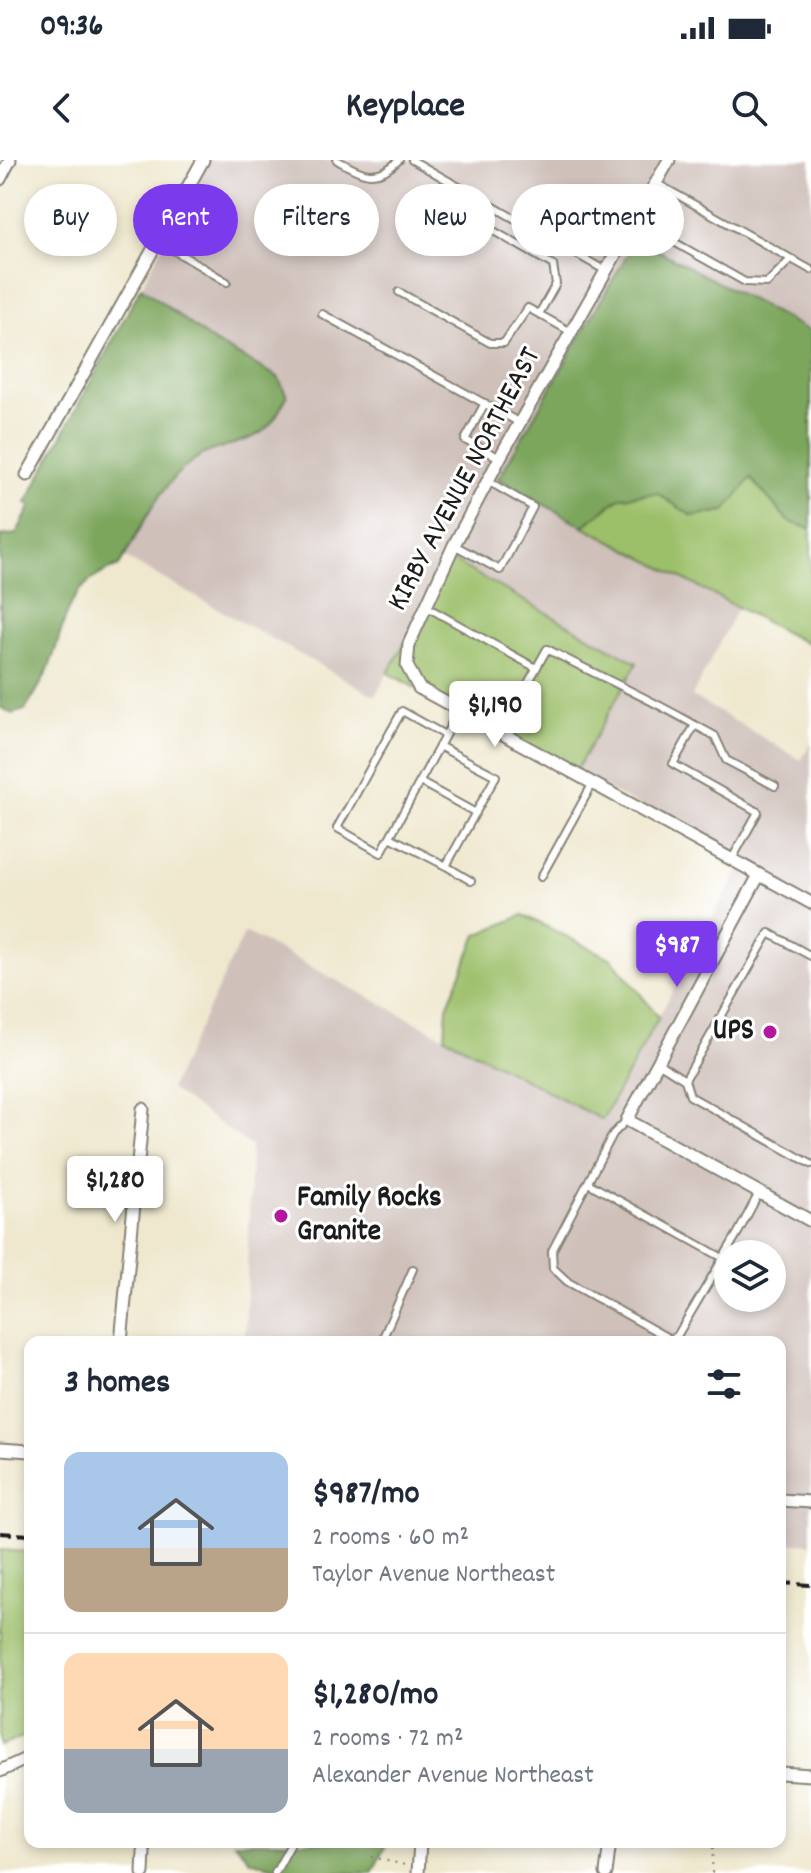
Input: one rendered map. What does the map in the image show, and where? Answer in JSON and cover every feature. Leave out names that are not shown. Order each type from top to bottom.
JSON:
[{"type":"street","points":[[0,179],[10,160]]},
{"type":"street","points":[[190,184],[203,160]]},
{"type":"street","name":"KIRBY AVENUE NORTHEAST","points":[[656,183],[669,160]]},
{"type":"street","points":[[27,475],[150,256]]},
{"type":"street","name":"KIRBY AVENUE NORTHEAST","points":[[615,256],[454,545],[409,644],[407,666],[419,688],[811,903]]},
{"type":"street","points":[[759,875],[627,1120],[811,1221]]},
{"type":"street","points":[[122,1336],[143,1109]]},
{"type":"street","points":[[0,1449],[24,1451]]},
{"type":"street","points":[[786,1500],[811,1502]]},
{"type":"street","points":[[0,1771],[24,1760]]},
{"type":"street","points":[[786,1773],[811,1775]]},
{"type":"street","points":[[418,1870],[420,1848]]},
{"type":"street","points":[[606,1873],[609,1848]]},
{"type":"street","points":[[143,1873],[144,1852]]},
{"type":"lane","points":[[337,160],[367,175],[389,170],[399,160]]},
{"type":"lane","points":[[412,160],[606,271]]},
{"type":"lane","points":[[656,183],[811,270]]},
{"type":"lane","points":[[495,232],[553,265],[556,284],[539,314]]},
{"type":"lane","points":[[684,248],[745,282],[767,283],[791,259]]},
{"type":"lane","points":[[183,256],[227,282]]},
{"type":"lane","points":[[399,292],[490,343],[504,343],[528,308],[571,332]]},
{"type":"lane","points":[[322,314],[520,423]]},
{"type":"lane","points":[[485,403],[465,440],[500,458]]},
{"type":"lane","points":[[454,545],[500,570],[533,507],[488,481]]},
{"type":"lane","points":[[425,606],[536,668]]},
{"type":"lane","points":[[522,694],[547,649],[638,692],[715,736],[726,760],[775,786]]},
{"type":"lane","points":[[445,735],[402,711],[337,828],[381,853],[459,710]]},
{"type":"lane","points":[[695,725],[673,764],[758,812],[732,859]]},
{"type":"lane","points":[[439,746],[496,776],[446,866]]},
{"type":"lane","points":[[420,782],[476,813]]},
{"type":"lane","points":[[541,877],[593,783]]},
{"type":"lane","points":[[390,837],[471,881]]},
{"type":"lane","points":[[685,1080],[769,933],[811,956]]},
{"type":"lane","points":[[658,1063],[685,1080],[690,1096],[811,1164]]},
{"type":"lane","points":[[627,1120],[613,1134],[552,1251],[553,1268],[568,1282],[665,1336]]},
{"type":"lane","points":[[588,1183],[714,1253]]},
{"type":"lane","points":[[733,1240],[759,1193]]},
{"type":"lane","points":[[384,1336],[413,1269]]},
{"type":"lane","points":[[677,1336],[714,1273]]},
{"type":"lane","points":[[275,1873],[289,1848]]},
{"type":"path","points":[[712,1873],[713,1848]]},
{"type":"path","points":[[371,1857],[418,1870]]},
{"type":"shaded area","points":[[208,160],[811,160],[811,332],[667,256],[684,256],[684,184],[511,184],[511,256],[630,256],[499,479],[738,607],[692,696],[801,760],[811,744],[811,1544],[786,1542],[786,1336],[245,1336],[251,1146],[170,1089],[245,932],[602,1120],[746,857],[574,774],[451,560],[375,696],[124,557],[150,510],[192,461],[214,449],[260,434],[278,377],[214,342],[141,287],[157,256],[238,256],[238,184],[195,184]]},
{"type":"green space","points":[[626,256],[668,256],[811,332],[811,529],[788,521],[751,478],[725,511],[692,516],[657,493],[621,497],[583,526],[498,479]]},
{"type":"green space","points":[[141,287],[214,342],[278,377],[287,396],[275,418],[262,432],[201,455],[170,482],[119,566],[87,583],[77,594],[41,684],[25,710],[12,714],[0,707],[0,536],[16,534],[31,506],[26,503]]},
{"type":"green space","points":[[751,478],[788,521],[811,529],[811,636],[807,644],[583,526],[621,497],[657,493],[692,516]]},
{"type":"green space","points":[[451,560],[637,663],[574,774],[388,673]]},
{"type":"green space","points":[[523,915],[612,959],[659,1017],[602,1120],[445,1037],[447,1007],[477,935]]},
{"type":"green space","points":[[0,1550],[24,1552],[24,1736],[0,1746]]},
{"type":"green space","points":[[239,1848],[384,1848],[372,1873],[294,1873],[250,1860]]},
{"type":"railway","points":[[0,1533],[24,1535]]},
{"type":"railway","points":[[786,1583],[811,1585]]},
{"type":"place","name":"UPS","points":[[770,1032]]},
{"type":"place","name":"Family Rocks Granite","points":[[281,1216]]}]
